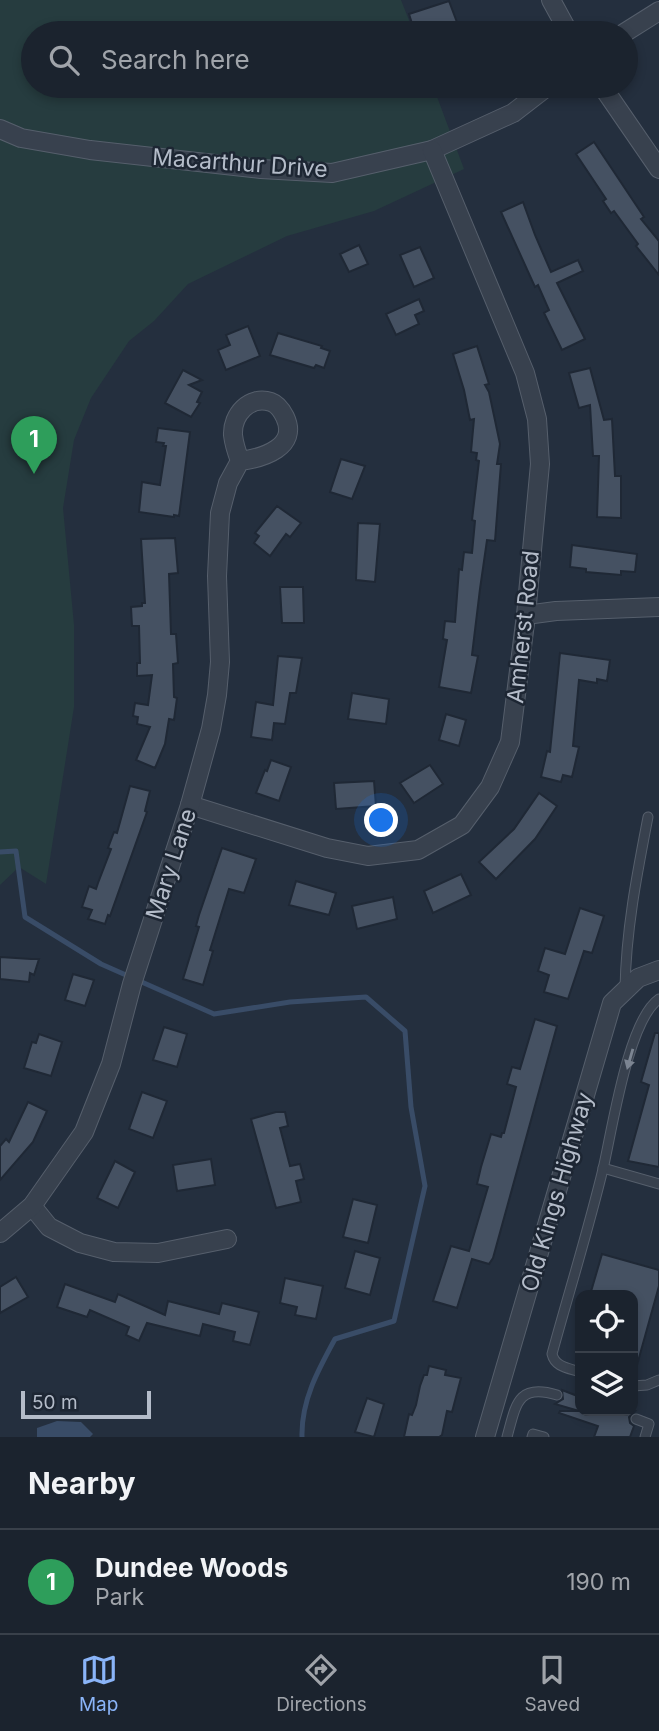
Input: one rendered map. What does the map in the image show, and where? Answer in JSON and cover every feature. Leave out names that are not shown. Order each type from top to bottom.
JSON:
[{"type":"street","points":[[551,0],[562,21]]},
{"type":"street","points":[[638,24],[659,11]]},
{"type":"street","name":"Macarthur Drive","points":[[0,129],[21,138],[90,150],[261,169],[332,173],[432,150],[513,113],[532,98]]},
{"type":"street","points":[[610,98],[659,169]]},
{"type":"street","name":"Amherst Road","points":[[190,806],[327,848],[368,856],[418,850],[462,825],[490,788],[510,742],[526,615],[540,464],[537,419],[525,373],[432,150]]},
{"type":"street","name":"Mary Lane","points":[[0,1233],[32,1206],[84,1132],[111,1064],[135,976],[190,806],[218,695],[220,662],[217,576],[220,513],[228,483],[240,461]]},
{"type":"street","points":[[526,615],[556,611],[659,607]]},
{"type":"street","name":"Old Kings Highway","points":[[485,1437],[612,1003],[638,978],[659,970]]},
{"type":"street","points":[[32,1206],[49,1227],[80,1243],[114,1252],[158,1252],[227,1239]]},
{"type":"lane","points":[[625,991],[625,958],[632,897],[648,817]]},
{"type":"lane","points":[[575,1370],[561,1366],[554,1361],[552,1354],[639,1027],[649,1007],[659,999]]},
{"type":"lane","points":[[603,1168],[659,1184]]},
{"type":"lane","points":[[638,1386],[659,1380]]},
{"type":"lane","points":[[507,1437],[515,1407],[526,1393],[540,1390],[557,1395]]},
{"type":"lane","points":[[636,1419],[649,1424],[645,1437]]},
{"type":"lane","points":[[533,1435],[544,1437]]},
{"type":"green space","points":[[0,0],[401,0],[409,21],[21,21],[21,98],[437,98],[464,169],[374,211],[287,236],[188,284],[154,321],[129,341],[91,398],[74,440],[63,508],[74,625],[74,707],[46,884],[19,867],[0,885]]},
{"type":"water","points":[[57,1421],[81,1422],[93,1434],[90,1437],[37,1437],[37,1428]]},
{"type":"building","points":[[449,1],[456,21],[411,21],[409,14]]},
{"type":"building","points":[[594,142],[644,217],[641,219],[659,241],[659,275],[636,246],[638,244],[614,211],[611,213],[603,201],[606,199],[576,154]]},
{"type":"building","points":[[523,202],[551,272],[578,260],[583,271],[557,283],[585,339],[562,350],[544,313],[549,310],[538,285],[535,287],[501,212]]},
{"type":"building","points":[[359,245],[368,264],[349,272],[340,254]]},
{"type":"building","points":[[420,247],[434,278],[414,287],[400,255]]},
{"type":"building","points":[[419,299],[424,311],[415,315],[419,324],[396,335],[386,314]]},
{"type":"building","points":[[248,326],[260,356],[226,370],[218,350],[230,345],[226,335]]},
{"type":"building","points":[[278,333],[322,346],[321,348],[330,351],[324,368],[316,365],[314,368],[270,355]]},
{"type":"building","points":[[477,346],[489,384],[485,385],[489,392],[500,444],[497,464],[501,464],[495,541],[487,540],[480,589],[472,655],[478,656],[471,693],[439,687],[447,640],[443,639],[445,621],[455,622],[459,569],[462,570],[464,552],[472,553],[475,521],[472,520],[479,461],[476,460],[477,453],[471,452],[474,419],[470,420],[453,354]]},
{"type":"building","points":[[590,368],[604,420],[612,419],[615,476],[621,476],[621,518],[597,517],[599,456],[593,456],[590,405],[579,408],[569,373]]},
{"type":"building","points":[[183,370],[202,380],[189,385],[202,392],[197,402],[200,403],[191,417],[165,403]]},
{"type":"building","points":[[158,428],[190,432],[179,516],[139,512],[142,482],[160,485],[166,446],[156,442]]},
{"type":"building","points":[[341,459],[365,466],[352,499],[330,492]]},
{"type":"building","points":[[277,506],[301,523],[290,537],[286,534],[270,556],[254,543],[259,536],[255,533]]},
{"type":"building","points":[[358,523],[380,524],[375,582],[356,580]]},
{"type":"building","points":[[175,538],[178,573],[169,574],[171,634],[176,634],[178,663],[173,664],[174,697],[177,698],[174,720],[169,719],[165,744],[155,768],[136,760],[150,727],[137,724],[138,717],[133,716],[135,703],[148,705],[152,675],[137,676],[137,663],[140,663],[139,626],[132,626],[131,607],[145,603],[141,539]]},
{"type":"building","points":[[572,545],[637,554],[635,572],[621,571],[621,575],[586,572],[586,569],[570,567]]},
{"type":"building","points":[[280,587],[303,587],[304,623],[282,623]]},
{"type":"building","points":[[560,653],[610,660],[607,681],[597,679],[597,683],[579,680],[573,746],[579,747],[572,777],[563,775],[561,782],[541,777],[547,751],[550,752]]},
{"type":"building","points":[[278,656],[302,658],[296,693],[290,693],[285,724],[274,723],[272,740],[251,737],[256,702],[273,705]]},
{"type":"building","points":[[352,693],[389,699],[386,724],[348,719]]},
{"type":"building","points":[[446,714],[466,720],[459,746],[439,740]]},
{"type":"building","points":[[271,760],[291,767],[279,801],[256,793]]},
{"type":"building","points":[[430,765],[443,784],[414,803],[400,783]]},
{"type":"building","points":[[374,781],[376,806],[336,809],[334,783]]},
{"type":"building","points":[[130,786],[150,791],[145,811],[147,812],[105,924],[88,919],[92,910],[82,907],[89,886],[96,889],[111,849],[108,848],[114,832],[117,833]]},
{"type":"building","points":[[539,793],[557,806],[535,839],[496,879],[479,862],[514,829]]},
{"type":"building","points":[[222,848],[256,859],[244,893],[229,889],[210,950],[213,951],[203,985],[183,979],[199,927],[196,926],[199,915]]},
{"type":"building","points":[[461,874],[471,895],[433,913],[424,891]]},
{"type":"building","points":[[296,881],[336,893],[329,915],[289,905]]},
{"type":"building","points":[[393,897],[397,919],[357,929],[352,906]]},
{"type":"building","points":[[580,908],[604,916],[592,953],[584,951],[568,999],[544,992],[549,975],[538,971],[545,948],[565,954]]},
{"type":"building","points":[[0,957],[39,959],[34,975],[30,973],[29,982],[0,979]]},
{"type":"building","points":[[73,974],[94,980],[85,1006],[65,1000]]},
{"type":"building","points":[[535,1019],[557,1026],[493,1258],[489,1264],[472,1259],[457,1308],[433,1301],[451,1246],[469,1251],[488,1187],[477,1184],[481,1167],[491,1134],[501,1137],[504,1133],[516,1087],[507,1084],[512,1067],[520,1069]]},
{"type":"building","points":[[164,1027],[187,1034],[177,1067],[153,1060]]},
{"type":"building","points":[[655,1033],[659,1033],[659,1167],[628,1161],[649,1085],[641,1082]]},
{"type":"building","points":[[39,1034],[62,1042],[51,1076],[24,1068],[32,1042],[36,1043]]},
{"type":"building","points":[[142,1092],[167,1101],[153,1138],[129,1129]]},
{"type":"building","points":[[28,1102],[47,1111],[33,1142],[0,1180],[0,1146],[6,1139],[9,1142]]},
{"type":"building","points":[[285,1112],[288,1126],[280,1128],[290,1166],[300,1164],[304,1179],[296,1181],[301,1202],[276,1208],[251,1119]]},
{"type":"building","points":[[211,1159],[215,1185],[177,1191],[173,1165]]},
{"type":"building","points":[[115,1161],[135,1172],[118,1208],[97,1198]]},
{"type":"building","points":[[353,1199],[377,1205],[368,1243],[343,1237]]},
{"type":"building","points":[[355,1251],[380,1258],[370,1295],[345,1288]]},
{"type":"building","points":[[602,1254],[659,1270],[659,1286],[638,1361],[638,1290],[591,1290]]},
{"type":"building","points":[[16,1277],[28,1297],[0,1313],[0,1287]]},
{"type":"building","points":[[285,1278],[323,1286],[316,1319],[295,1315],[297,1307],[280,1303]]},
{"type":"building","points":[[65,1284],[115,1302],[118,1294],[165,1315],[168,1301],[219,1314],[222,1303],[259,1312],[250,1345],[233,1341],[235,1332],[203,1324],[200,1336],[147,1323],[139,1341],[126,1335],[129,1327],[90,1310],[87,1317],[57,1307]]},
{"type":"building","points":[[429,1366],[446,1370],[445,1375],[461,1378],[452,1412],[447,1411],[442,1435],[439,1437],[404,1437],[409,1414],[412,1415]]},
{"type":"building","points":[[562,1390],[575,1395],[575,1410],[555,1404],[563,1399]]},
{"type":"building","points":[[367,1398],[384,1404],[374,1437],[355,1432]]},
{"type":"building","points":[[575,1411],[575,1416],[630,1416],[630,1423],[634,1426],[630,1437],[594,1437],[598,1426],[559,1413]]},
{"type":"waterway","points":[[0,852],[16,851],[25,917],[101,964],[214,1014],[290,1002],[366,997],[405,1031],[411,1107],[425,1186],[394,1321],[335,1339],[308,1398],[302,1437]]},
{"type":"place","name":"Dundee Woods","points":[[34,474]]}]
